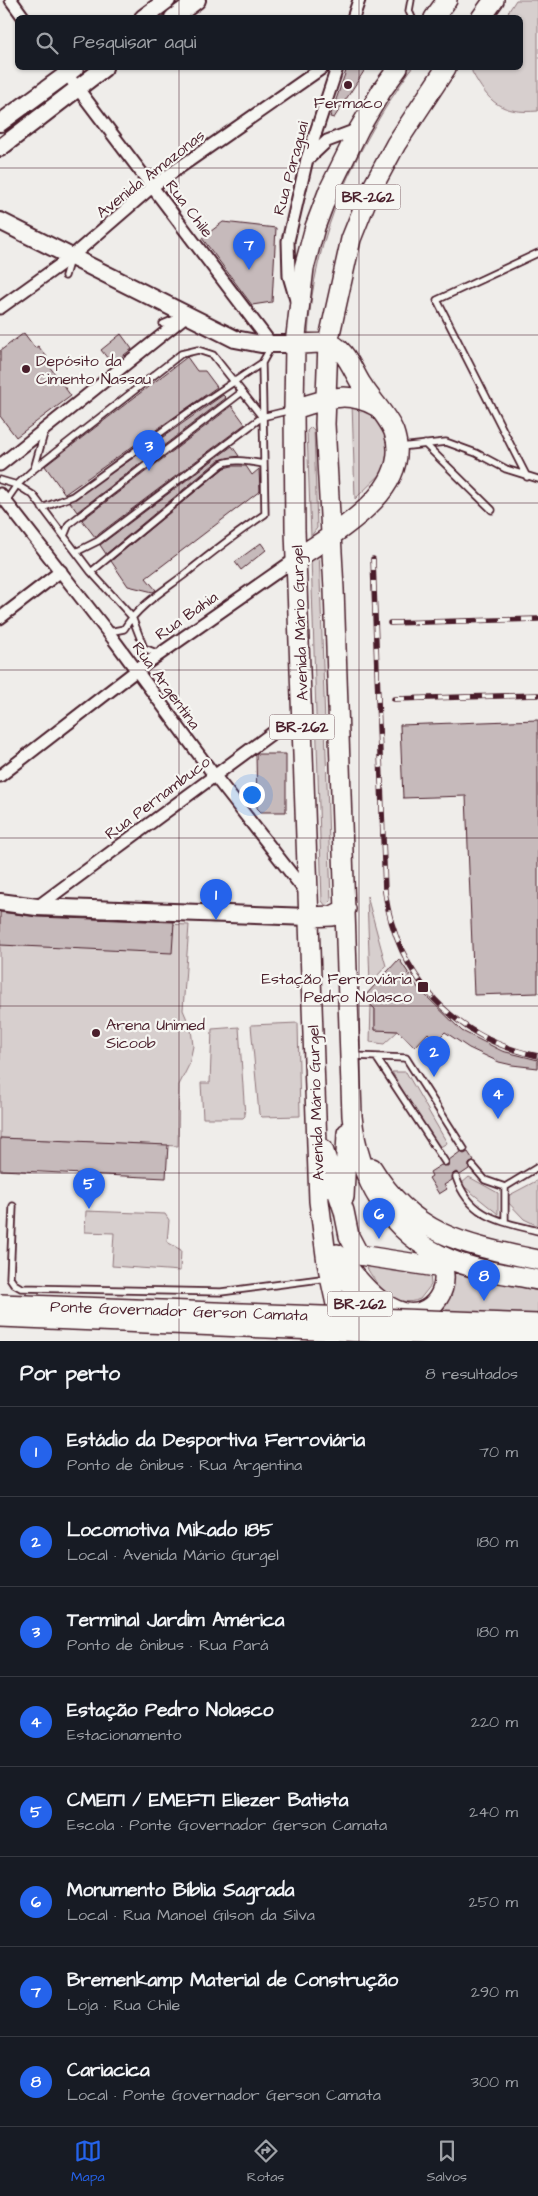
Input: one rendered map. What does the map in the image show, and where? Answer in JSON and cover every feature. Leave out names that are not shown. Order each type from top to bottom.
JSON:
[{"type":"main road","points":[[436,15],[447,0]]},
{"type":"main road","points":[[484,15],[494,0]]},
{"type":"main road","name":"Avenida Mário Gurgel","points":[[319,1201],[297,558],[294,409],[295,344],[304,268],[315,227],[329,190],[359,129],[382,90],[397,70]]},
{"type":"main road","name":"BR-262","points":[[445,70],[396,144],[369,194],[351,239],[328,343],[326,400],[352,1107],[362,1147],[378,1178],[389,1192],[415,1217],[428,1226],[458,1241],[538,1260]]},
{"type":"main road","points":[[295,344],[328,343],[346,358],[376,406],[386,417],[394,431],[398,448],[396,463],[390,478],[380,493],[361,513],[297,558]]},
{"type":"main road","points":[[294,409],[341,396],[352,396],[376,406]]},
{"type":"main road","points":[[309,917],[332,916],[346,909]]},
{"type":"main road","points":[[344,1211],[346,1142],[352,1107]]},
{"type":"main road","points":[[352,1107],[356,1150],[361,1166],[375,1196],[402,1228],[438,1256],[465,1265],[538,1280]]},
{"type":"main road","points":[[316,1126],[344,1211],[348,1236],[359,1255],[436,1267],[438,1256]]},
{"type":"main road","points":[[319,1201],[330,1278],[344,1339]]},
{"type":"main road","name":"BR-262","points":[[319,1201],[327,1231],[361,1306],[378,1327],[399,1341]]},
{"type":"main road","points":[[337,1254],[358,1280],[380,1300],[397,1311],[410,1313],[430,1306],[440,1296],[445,1281],[445,1274],[438,1256]]},
{"type":"main road","name":"Ponte Governador Gerson Camata","points":[[0,1304],[538,1324]]},
{"type":"main road","name":"Ponte Governador Gerson Camata","points":[[0,1317],[538,1339]]},
{"type":"street","points":[[11,0],[22,15]]},
{"type":"street","points":[[147,15],[167,0]]},
{"type":"street","points":[[177,15],[197,0]]},
{"type":"street","points":[[354,15],[359,0]]},
{"type":"street","points":[[0,123],[68,70]]},
{"type":"street","name":"Rua Chile","points":[[68,70],[78,87],[272,345]]},
{"type":"street","points":[[0,148],[101,70]]},
{"type":"street","name":"Avenida Amazonas","points":[[0,308],[71,257],[153,186],[319,70]]},
{"type":"street","name":"Rua Paraguai","points":[[298,308],[289,276],[288,241],[307,159],[336,70]]},
{"type":"street","points":[[307,159],[327,141],[359,129]]},
{"type":"street","points":[[0,222],[235,339],[272,345],[295,344]]},
{"type":"street","points":[[0,465],[187,315]]},
{"type":"street","name":"Rua Argentina","points":[[3,498],[108,632],[214,775],[308,895]]},
{"type":"street","name":"Rua Bahia","points":[[0,776],[137,670],[297,558]]},
{"type":"street","points":[[0,618],[61,571]]},
{"type":"street","name":"Rua Pernambuco","points":[[37,907],[270,734],[302,723]]},
{"type":"street","points":[[0,902],[37,907],[309,917]]},
{"type":"lane","points":[[410,15],[409,12],[411,0]]},
{"type":"lane","points":[[527,478],[437,300],[538,253]]},
{"type":"lane","points":[[65,276],[71,257]]},
{"type":"lane","points":[[162,324],[187,315]]},
{"type":"lane","points":[[108,632],[124,629],[132,617],[238,533],[265,514],[262,363],[272,345]]},
{"type":"lane","points":[[3,498],[34,469],[182,354],[198,350],[213,355],[262,418]]},
{"type":"lane","points":[[42,508],[73,496],[233,380],[262,363]]},
{"type":"lane","points":[[64,536],[69,524],[242,392]]},
{"type":"lane","points":[[76,552],[98,541],[262,418],[294,409]]},
{"type":"lane","points":[[34,469],[46,428]]},
{"type":"lane","points":[[398,448],[446,442],[476,453],[527,478],[538,479]]},
{"type":"lane","points":[[424,444],[492,510]]},
{"type":"lane","points":[[91,572],[222,464],[242,461],[264,464]]},
{"type":"lane","points":[[0,480],[18,485],[33,495],[91,572],[132,617],[144,648],[159,654]]},
{"type":"lane","points":[[350,1056],[406,1058],[464,1149]]},
{"type":"lane","points":[[376,1056],[445,1162]]},
{"type":"lane","points":[[473,1166],[485,1180],[504,1186],[538,1167]]},
{"type":"lane","points":[[456,1177],[461,1193],[471,1205],[494,1219],[538,1231]]},
{"type":"lane","points":[[504,1186],[505,1222]]},
{"type":"lane","points":[[13,1206],[10,1278],[14,1284],[21,1288],[207,1292],[245,1290],[330,1278]]},
{"type":"shaded area","points":[[516,0],[538,0],[538,111],[514,111],[498,104],[484,92],[472,72],[472,70],[523,70],[523,15],[506,15]]},
{"type":"shaded area","points":[[401,70],[411,70],[372,130],[340,194],[318,263],[308,336],[300,336],[301,314],[326,205]]},
{"type":"shaded area","points":[[352,403],[358,403],[384,431],[388,440],[389,452],[385,470],[355,499]]},
{"type":"shaded area","points":[[311,427],[314,430],[317,528],[311,536],[307,431]]},
{"type":"shaded area","points":[[319,549],[331,901],[326,906],[322,901],[311,556]]},
{"type":"shaded area","points":[[367,896],[386,966],[370,984]]},
{"type":"shaded area","name":"Arena Unimed Sicoob","points":[[0,917],[189,925],[183,1010],[191,1029],[193,1046],[189,1065],[179,1085],[178,1146],[0,1138]]},
{"type":"shaded area","points":[[371,1005],[375,1009],[375,1030],[398,1031],[384,1044],[370,1042]]},
{"type":"shaded area","points":[[298,1023],[300,1116],[262,1117],[259,1114],[251,1025]]},
{"type":"shaded area","points":[[239,1027],[245,1116],[243,1118],[203,1118],[201,1083],[210,1083],[212,1029]]},
{"type":"shaded area","points":[[392,1072],[406,1072],[447,1143],[437,1149]]},
{"type":"shaded area","points":[[469,1177],[498,1193],[498,1214],[461,1184]]},
{"type":"shaded area","points":[[538,1180],[538,1226],[524,1219],[504,1198]]},
{"type":"shaded area","points":[[86,1211],[165,1214],[169,1220],[167,1242],[181,1250],[180,1271],[112,1266],[114,1233],[85,1232]]},
{"type":"shaded area","points":[[366,1266],[430,1273],[431,1285],[420,1299],[411,1302],[403,1301],[388,1294],[381,1288]]},
{"type":"shaded area","points":[[453,1271],[538,1291],[538,1318],[434,1315]]},
{"type":"building","name":"Fermaco","points":[[346,70],[365,70],[334,118],[330,117]]},
{"type":"building","points":[[223,222],[276,228],[272,302],[252,305],[202,238]]},
{"type":"building","points":[[24,333],[35,348],[38,346],[47,357],[44,359],[71,396],[16,437],[0,416],[0,351]]},
{"type":"building","points":[[121,334],[132,349],[112,364],[101,350]]},
{"type":"building","points":[[187,357],[197,371],[205,371],[217,387],[65,494],[45,466]]},
{"type":"building","points":[[223,395],[226,398],[77,512],[70,502]]},
{"type":"building","points":[[232,406],[245,424],[95,537],[82,520]]},
{"type":"building","points":[[232,446],[239,456],[219,460],[106,554],[100,545]]},
{"type":"building","points":[[246,466],[252,475],[259,469],[260,491],[146,578],[156,590],[153,592],[128,586],[111,561],[224,468]]},
{"type":"building","points":[[261,543],[266,550],[241,570],[235,562]]},
{"type":"building","points":[[538,720],[538,993],[474,995],[466,796],[403,798],[400,725]]},
{"type":"building","points":[[256,754],[286,754],[286,812],[261,812],[257,808]]},
{"type":"building","points":[[0,912],[37,917],[174,922],[172,953],[0,945]]},
{"type":"building","name":"Estação Ferroviária Pedro Nolasco","points":[[399,959],[419,989],[462,1031],[502,1051],[538,1060],[538,1068],[499,1062],[469,1048],[445,1032],[436,1041],[428,1033],[415,1047],[398,1031],[375,1030],[375,1009],[363,998]]},
{"type":"building","points":[[0,1138],[168,1145],[166,1178],[0,1170]]},
{"type":"building","points":[[460,1152],[464,1154],[468,1152],[474,1161],[469,1164],[469,1169],[460,1175],[456,1172],[453,1174],[452,1180],[444,1185],[447,1189],[439,1194],[429,1178],[432,1176],[430,1172],[441,1165],[448,1166],[449,1160]]},
{"type":"railway","points":[[373,559],[385,892],[392,922],[402,951],[434,999],[456,1019],[480,1035],[508,1048],[538,1056]]},
{"type":"railway","points":[[390,623],[538,619]]},
{"type":"railway","points":[[394,699],[538,695]]},
{"type":"place","name":"Fermaco","points":[[348,85]]},
{"type":"place","name":"Bremenkamp Material de Construção","points":[[249,270]]},
{"type":"place","name":"Depósito da Cimento Nassau","points":[[26,369]]},
{"type":"place","name":"Terminal Jardim América","points":[[149,471]]},
{"type":"place","name":"Estádio da Desportiva Ferroviária","points":[[216,920]]},
{"type":"place","name":"Estação Ferroviária Pedro Nolasco","points":[[423,987]]},
{"type":"place","name":"Arena Unimed Sicoob","points":[[96,1033]]},
{"type":"place","name":"Locomotiva Mikado 185","points":[[434,1077]]},
{"type":"place","name":"Estação Pedro Nolasco","points":[[498,1119]]},
{"type":"place","name":"CMEITI / EMEFTI Eliezer Batista","points":[[89,1209]]},
{"type":"place","name":"Monumento Bíblia Sagrada","points":[[379,1239]]},
{"type":"place","name":"Cariacica","points":[[484,1301]]}]
